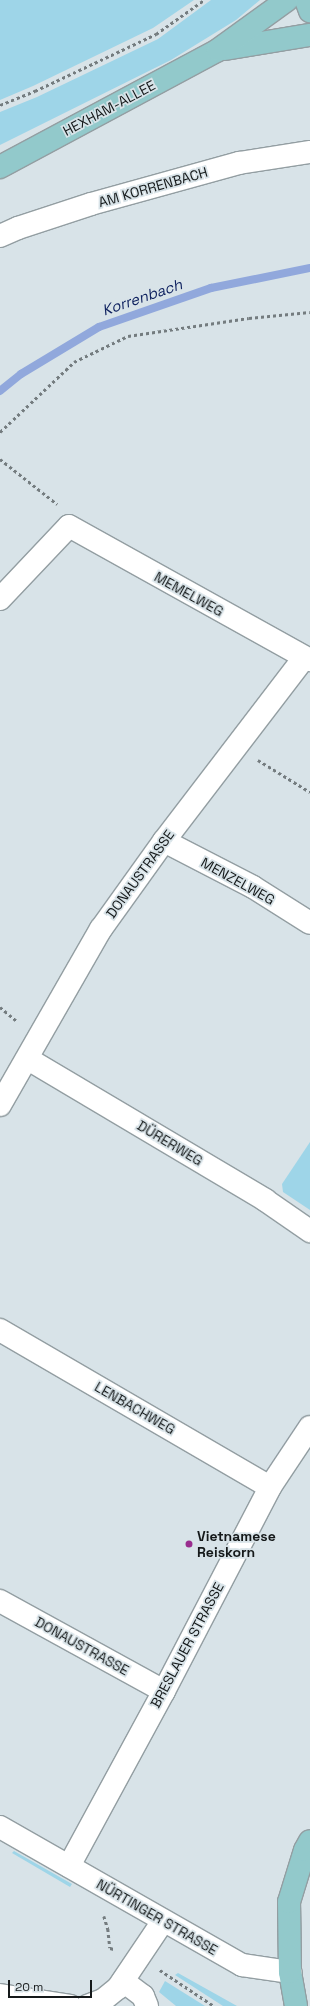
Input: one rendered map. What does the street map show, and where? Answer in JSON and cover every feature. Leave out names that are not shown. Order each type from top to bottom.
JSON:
[{"type":"main road","name":"HEXHAM-ALLEE","points":[[0,167],[218,50],[287,0]]},
{"type":"main road","points":[[306,0],[310,11]]},
{"type":"main road","name":"HEXHAM-ALLEE","points":[[218,50],[310,35]]},
{"type":"main road","points":[[296,2006],[290,1972],[289,1902],[305,1850],[310,1840]]},
{"type":"street","name":"AM KORRENBACH","points":[[0,236],[18,228],[91,204],[239,163],[310,152]]},
{"type":"street","points":[[0,599],[69,526]]},
{"type":"street","name":"MEMELWEG","points":[[69,526],[307,659]]},
{"type":"street","name":"DONAUSTRASSE","points":[[0,1105],[28,1059],[101,929],[235,746],[307,659]]},
{"type":"street","name":"MENZELWEG","points":[[164,841],[253,887],[310,923]]},
{"type":"street","name":"DÜRERWEG","points":[[28,1059],[265,1200],[310,1231]]},
{"type":"street","name":"LENBACHWEG","points":[[0,1330],[270,1487]]},
{"type":"street","name":"BRESLAUER STRASSE","points":[[69,1866],[164,1691],[270,1487],[310,1427]]},
{"type":"street","name":"DONAUSTRASSE","points":[[0,1601],[164,1691]]},
{"type":"street","name":"NÜRTINGER STRASSE","points":[[0,1827],[242,1965],[290,1972]]},
{"type":"street","points":[[87,2006],[103,2000],[118,1988],[163,1920]]},
{"type":"street","points":[[123,1981],[143,1996],[147,2006]]},
{"type":"street","points":[[0,1995],[70,2006]]},
{"type":"path","points":[[0,105],[35,91],[156,34],[204,0]]},
{"type":"path","points":[[0,432],[74,362],[128,336],[249,318],[310,312]]},
{"type":"path","points":[[0,459],[65,510],[69,526]]},
{"type":"path","points":[[235,746],[310,792]]},
{"type":"path","points":[[102,1910],[108,1929],[110,1948],[140,1956],[214,2006]]},
{"type":"shaded area","points":[[0,0],[194,0],[153,28],[33,86],[0,100]]},
{"type":"shaded area","points":[[211,0],[260,0],[236,20],[171,60],[0,145],[0,112],[37,97],[158,39]]},
{"type":"shaded area","points":[[310,1142],[310,1210],[283,1192],[282,1184]]},
{"type":"shaded area","points":[[14,1851],[72,1884],[70,1887],[12,1853]]},
{"type":"shaded area","points":[[178,1973],[237,2006],[223,2006],[175,1975]]},
{"type":"shaded area","points":[[165,1981],[205,2006],[176,2006],[159,1992]]},
{"type":"waterway","name":"Korrenbach","points":[[0,391],[21,374],[99,327],[211,288],[310,268]]},
{"type":"place","name":"Vietnamese Reiskorn","points":[[189,1544]]}]
